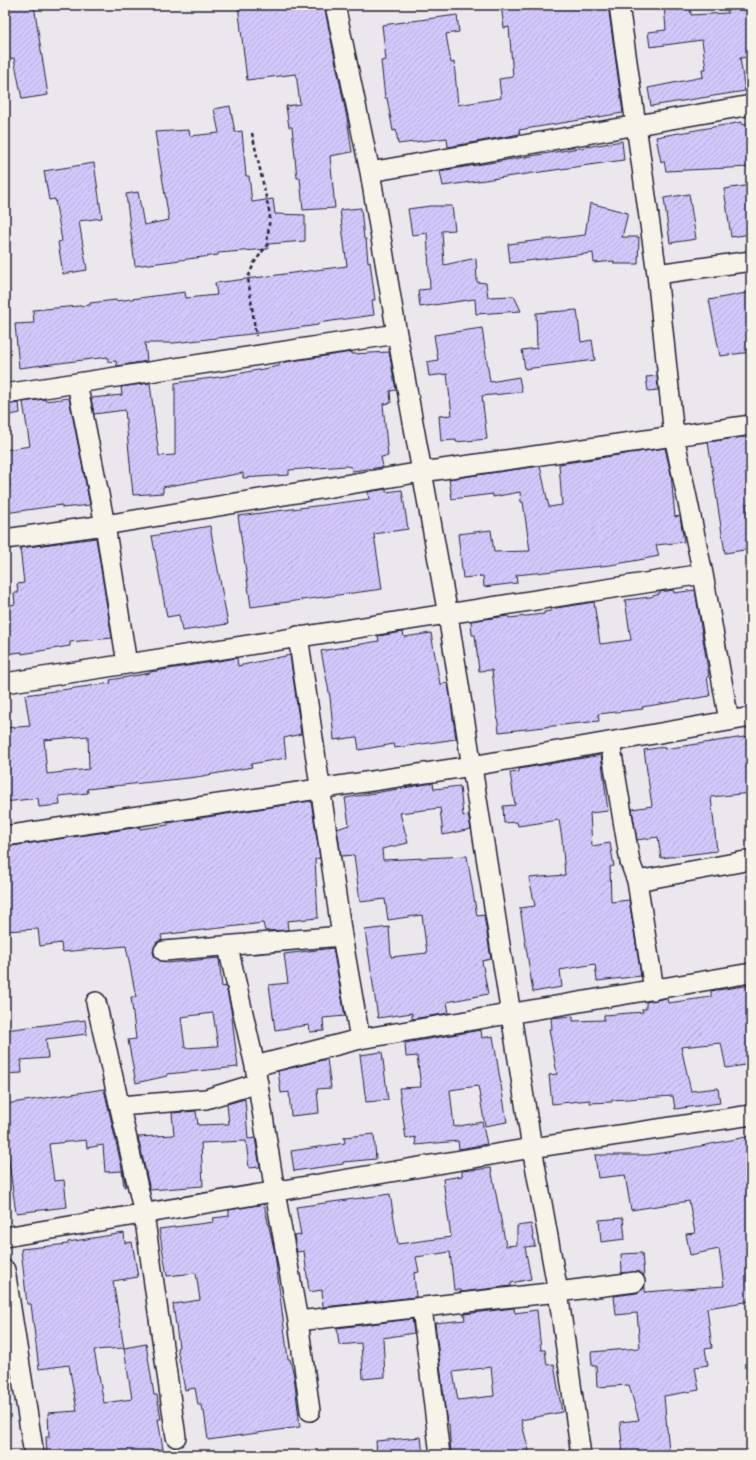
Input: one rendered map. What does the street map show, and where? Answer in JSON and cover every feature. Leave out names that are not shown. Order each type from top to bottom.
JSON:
[{"type":"street","points":[[335,5],[370,172],[397,334],[448,615],[532,1148],[558,1292],[581,1455]]},
{"type":"street","points":[[619,5],[658,274],[674,436],[703,574],[729,721]]},
{"type":"street","points":[[370,172],[751,105]]},
{"type":"street","points":[[658,274],[751,261]]},
{"type":"street","points":[[5,394],[397,334]]},
{"type":"street","points":[[77,383],[105,525],[127,664]]},
{"type":"street","points":[[5,539],[105,525],[422,472],[751,425]]},
{"type":"street","points":[[5,683],[298,636],[448,615],[703,574]]},
{"type":"street","points":[[298,636],[322,788],[342,936],[360,1039]]},
{"type":"street","points":[[5,836],[472,766],[751,717]]},
{"type":"street","points":[[610,742],[630,862],[637,881],[654,990]]},
{"type":"street","points":[[637,881],[751,860]]},
{"type":"street","points":[[164,952],[342,936]]},
{"type":"street","points":[[228,947],[256,1074],[298,1321],[310,1411]]},
{"type":"street","points":[[120,1106],[206,1099],[256,1074],[360,1039],[751,973]]},
{"type":"street","points":[[96,1002],[144,1214],[176,1437]]},
{"type":"street","points":[[5,1237],[532,1148],[751,1115]]},
{"type":"street","points":[[5,1270],[34,1455]]},
{"type":"street","points":[[298,1321],[422,1308],[635,1282]]},
{"type":"street","points":[[422,1308],[440,1455]]},
{"type":"path","points":[[252,133],[270,215],[267,245],[254,263],[248,278],[258,355]]},
{"type":"building","points":[[5,5],[34,5],[48,95],[22,99],[14,58],[8,59],[5,40]]},
{"type":"building","points":[[238,5],[324,5],[347,118],[352,152],[330,156],[335,208],[303,210],[300,178],[297,178],[292,127],[289,127],[286,106],[300,104],[296,74],[247,80]]},
{"type":"building","points":[[501,5],[608,5],[623,113],[519,130],[520,134],[448,147],[447,138],[398,144],[396,130],[393,131],[387,98],[385,98],[381,61],[386,60],[382,25],[457,15],[459,32],[446,34],[451,63],[454,62],[458,105],[501,98],[499,79],[513,77],[509,27],[504,28]]},
{"type":"building","points":[[664,5],[690,5],[691,15],[728,13],[726,5],[751,5],[751,57],[740,58],[745,91],[651,106],[648,88],[703,77],[702,69],[706,69],[702,40],[650,47],[648,32],[666,30]]},
{"type":"building","points":[[230,106],[235,132],[242,131],[246,176],[249,176],[252,202],[273,199],[275,214],[305,215],[305,241],[268,244],[268,249],[218,253],[218,255],[135,266],[126,194],[138,192],[144,225],[169,220],[155,132],[189,130],[190,136],[219,133],[214,109]]},
{"type":"building","points":[[742,122],[742,125],[751,123],[751,167],[666,171],[664,161],[661,162],[656,137]]},
{"type":"building","points":[[622,141],[624,160],[443,186],[440,171]]},
{"type":"building","points":[[94,163],[102,218],[79,221],[87,270],[63,274],[58,242],[62,241],[55,199],[49,200],[44,171]]},
{"type":"building","points":[[751,185],[751,234],[731,237],[724,189]]},
{"type":"building","points":[[689,194],[696,239],[670,243],[664,198]]},
{"type":"building","points":[[590,203],[628,213],[622,237],[639,237],[638,264],[614,264],[614,261],[594,263],[593,253],[510,263],[508,244],[585,235]]},
{"type":"building","points":[[430,206],[452,206],[455,230],[442,231],[444,265],[476,258],[477,282],[486,283],[488,297],[514,296],[521,311],[476,314],[475,299],[420,307],[418,290],[430,289],[427,233],[412,235],[408,209]]},
{"type":"building","points":[[361,208],[364,239],[366,239],[368,262],[370,261],[375,300],[372,300],[374,315],[276,331],[174,343],[145,343],[147,361],[117,366],[116,361],[108,362],[108,357],[19,368],[15,324],[34,323],[33,310],[90,305],[90,303],[185,292],[186,298],[217,295],[215,283],[347,266],[340,210]]},
{"type":"building","points":[[751,292],[751,352],[720,356],[709,300]]},
{"type":"building","points":[[577,310],[581,342],[592,340],[595,360],[525,369],[522,350],[537,348],[536,313]]},
{"type":"building","points":[[482,328],[490,382],[519,377],[522,392],[482,396],[487,439],[456,442],[456,440],[441,441],[439,416],[452,415],[447,374],[429,376],[427,362],[438,360],[434,335]]},
{"type":"building","points":[[352,352],[352,354],[389,352],[396,390],[390,391],[391,403],[383,404],[388,456],[381,457],[383,467],[352,471],[351,467],[346,466],[289,470],[289,475],[243,478],[243,473],[163,487],[163,493],[133,495],[125,410],[94,414],[91,398],[122,395],[121,387],[150,383],[159,456],[175,455],[175,383],[226,376],[279,366],[279,363]]},
{"type":"building","points":[[657,376],[658,390],[648,391],[646,377]]},
{"type":"building","points":[[69,398],[90,505],[62,508],[62,505],[5,513],[5,487],[10,486],[5,450],[30,446],[23,402]]},
{"type":"building","points":[[19,403],[20,413],[5,416],[5,405]]},
{"type":"building","points":[[751,436],[751,461],[748,461],[751,482],[751,503],[746,504],[751,535],[751,549],[725,553],[708,442]]},
{"type":"building","points":[[665,448],[671,474],[675,517],[680,516],[684,542],[656,545],[659,556],[644,559],[611,565],[516,575],[517,583],[484,587],[483,576],[463,578],[458,534],[491,530],[494,552],[530,551],[523,502],[521,502],[520,492],[493,497],[493,494],[452,499],[449,479],[540,466],[549,507],[562,505],[559,464]]},
{"type":"building","points":[[386,489],[386,492],[402,490],[408,529],[374,534],[382,589],[251,607],[238,516],[369,499],[368,492]]},
{"type":"building","points":[[210,526],[228,624],[182,631],[179,615],[167,617],[152,536]]},
{"type":"building","points":[[96,538],[112,638],[70,642],[70,646],[22,654],[22,652],[5,654],[5,606],[15,604],[14,593],[18,593],[17,584],[24,583],[20,548]]},
{"type":"building","points":[[674,590],[674,593],[695,590],[709,676],[707,677],[710,696],[642,707],[643,709],[598,714],[599,721],[499,732],[492,670],[479,671],[475,635],[472,635],[471,621],[508,616],[509,618],[544,614],[544,612],[551,611],[550,609],[594,602],[600,644],[631,640],[625,600],[650,597],[659,594],[659,592]]},
{"type":"building","points":[[403,632],[404,637],[431,633],[440,684],[448,683],[456,739],[395,748],[394,744],[359,750],[357,737],[334,740],[330,697],[321,651],[379,641],[378,636]]},
{"type":"building","points":[[290,655],[301,734],[284,738],[286,758],[251,764],[252,767],[197,777],[87,789],[88,793],[59,796],[60,805],[39,807],[38,798],[5,802],[5,728],[30,726],[25,695],[111,683],[110,680],[150,672],[237,658],[238,666]],"holes":[[[88,736],[89,769],[47,774],[44,740]]]},
{"type":"building","points":[[751,736],[751,793],[711,797],[717,851],[661,858],[658,837],[637,840],[632,809],[652,806],[644,750],[664,747],[664,749]]},
{"type":"building","points":[[601,755],[608,811],[590,813],[592,846],[610,843],[614,866],[610,867],[611,902],[629,900],[641,976],[597,981],[595,964],[560,970],[562,987],[533,992],[520,908],[535,906],[529,878],[565,875],[562,839],[559,820],[518,826],[517,822],[504,823],[503,806],[515,805],[510,773],[519,772],[519,769]]},
{"type":"building","points":[[433,783],[434,789],[460,786],[463,816],[468,815],[471,829],[443,835],[440,808],[400,813],[408,843],[382,849],[383,860],[467,856],[477,916],[484,915],[491,959],[482,961],[488,994],[447,1002],[449,1013],[412,1019],[412,1013],[378,1018],[365,930],[389,927],[391,957],[427,953],[422,915],[388,920],[385,899],[360,902],[354,855],[341,856],[337,829],[349,825],[345,798]]},
{"type":"building","points":[[311,801],[320,858],[315,859],[318,918],[287,921],[288,930],[265,931],[263,923],[161,935],[162,940],[157,942],[153,952],[155,958],[167,963],[219,958],[222,987],[226,986],[231,1010],[238,1067],[167,1074],[167,1076],[136,1083],[128,1040],[136,1039],[131,997],[136,997],[126,946],[62,952],[61,943],[40,946],[38,929],[5,931],[5,847],[140,827],[140,829],[168,825],[168,823]],"holes":[[[213,1013],[218,1046],[185,1048],[181,1017]]]},
{"type":"building","points":[[333,948],[345,1016],[323,1018],[324,1031],[310,1032],[309,1025],[275,1030],[269,985],[288,983],[284,954]]},
{"type":"building","points":[[751,985],[751,1064],[726,1068],[721,1043],[681,1047],[691,1091],[718,1088],[720,1103],[675,1109],[673,1096],[612,1100],[612,1102],[590,1103],[590,1100],[552,1104],[549,1075],[557,1074],[549,1029],[552,1029],[551,1018],[573,1016],[573,1021],[604,1020],[604,1015],[643,1012],[642,1009],[646,1009],[646,1002],[667,998],[668,1003],[711,997],[711,991]]},
{"type":"building","points":[[85,1020],[87,1034],[46,1039],[48,1058],[21,1060],[22,1073],[5,1074],[5,1030]]},
{"type":"building","points":[[481,1030],[482,1038],[493,1036],[507,1122],[485,1126],[478,1086],[450,1090],[454,1127],[482,1122],[487,1144],[459,1149],[458,1141],[416,1145],[415,1137],[406,1139],[399,1088],[421,1087],[417,1056],[406,1057],[405,1043]]},
{"type":"building","points":[[382,1052],[388,1100],[366,1102],[360,1055]]},
{"type":"building","points":[[327,1059],[331,1088],[317,1089],[319,1113],[291,1116],[289,1092],[281,1093],[278,1071]]},
{"type":"building","points":[[104,1089],[126,1186],[124,1187],[122,1171],[105,1172],[103,1145],[87,1148],[86,1140],[49,1144],[54,1181],[64,1180],[67,1207],[16,1213],[5,1134],[5,1104]]},
{"type":"building","points":[[245,1099],[248,1139],[255,1138],[260,1167],[249,1168],[246,1141],[201,1143],[203,1186],[150,1190],[138,1137],[174,1135],[172,1113],[196,1111],[198,1125],[229,1124],[227,1104]]},
{"type":"building","points":[[374,1134],[376,1159],[343,1162],[343,1164],[294,1171],[291,1151],[345,1143],[344,1137]]},
{"type":"building","points":[[751,1136],[751,1301],[707,1308],[712,1348],[705,1349],[708,1365],[695,1367],[699,1390],[664,1396],[669,1451],[623,1455],[620,1422],[639,1420],[629,1385],[597,1387],[596,1366],[592,1366],[591,1352],[640,1348],[637,1313],[616,1315],[614,1296],[637,1293],[645,1287],[645,1292],[724,1286],[719,1249],[690,1255],[686,1234],[695,1233],[689,1201],[631,1210],[625,1175],[598,1178],[595,1155],[648,1155]]},
{"type":"building","points":[[491,1168],[506,1246],[517,1245],[517,1226],[531,1224],[535,1246],[525,1247],[531,1279],[511,1283],[511,1286],[461,1292],[461,1290],[454,1290],[450,1252],[416,1257],[419,1272],[414,1273],[416,1297],[323,1307],[322,1290],[309,1292],[304,1251],[297,1252],[294,1236],[301,1235],[296,1207],[390,1194],[398,1244],[451,1237],[443,1179],[462,1176],[462,1171]]},
{"type":"building","points":[[264,1204],[275,1254],[288,1359],[290,1359],[294,1376],[300,1427],[208,1440],[204,1411],[202,1411],[201,1405],[198,1405],[195,1388],[185,1390],[177,1348],[179,1347],[173,1304],[200,1300],[196,1273],[167,1276],[159,1229],[214,1222],[213,1218],[229,1216],[229,1210]]},
{"type":"building","points":[[623,1218],[625,1239],[601,1242],[599,1220]]},
{"type":"building","points":[[124,1233],[125,1243],[132,1242],[138,1277],[113,1281],[124,1348],[146,1344],[154,1395],[157,1395],[161,1419],[158,1419],[163,1449],[132,1455],[47,1455],[46,1437],[49,1437],[48,1413],[77,1411],[69,1365],[39,1369],[31,1304],[27,1304],[21,1249],[68,1244],[68,1242]],"holes":[[[124,1348],[132,1399],[104,1403],[94,1350]]]},
{"type":"building","points":[[642,1253],[644,1276],[639,1272],[622,1273],[621,1254]]},
{"type":"building","points":[[514,1308],[515,1313],[537,1310],[541,1350],[545,1350],[547,1365],[554,1364],[562,1412],[521,1420],[530,1455],[451,1455],[449,1424],[447,1424],[435,1323],[465,1320],[464,1314]],"holes":[[[491,1367],[494,1396],[458,1400],[453,1372]]]},
{"type":"building","points":[[412,1319],[414,1333],[383,1338],[385,1377],[363,1379],[361,1343],[339,1345],[337,1328]]},
{"type":"building","points":[[421,1437],[423,1455],[377,1455],[376,1441]]}]
